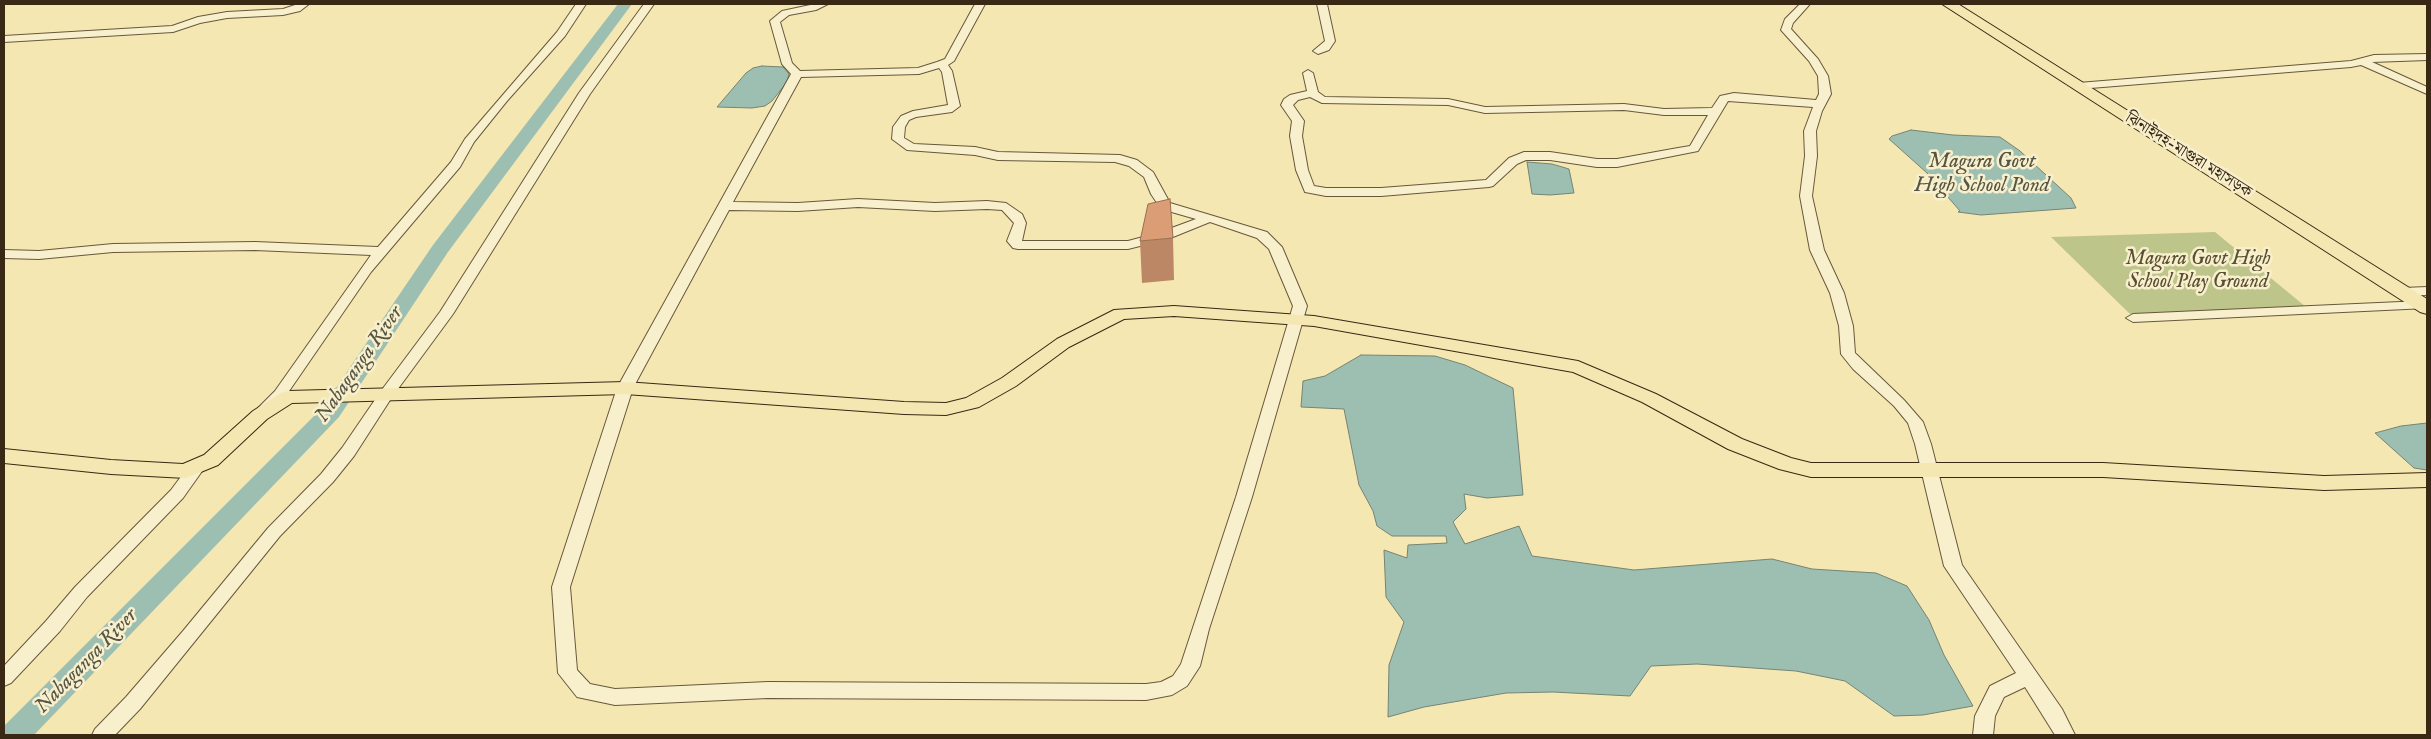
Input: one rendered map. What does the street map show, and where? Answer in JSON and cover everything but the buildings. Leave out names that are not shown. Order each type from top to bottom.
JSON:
[{"type":"highway","name":"ঝিনাইদহ-মাগুরা মহাসড়ক","points":[[1949,4],[2403,292],[2426,301]]},
{"type":"main road","points":[[4,456],[176,472],[198,467],[223,451],[260,415],[288,397],[625,388],[904,408],[946,409],[972,404],[1009,382],[1063,343],[1120,314],[1174,311],[1296,319],[1578,367],[1649,398],[1735,444],[1786,464],[1811,470],[2103,470],[2324,483],[2427,480]]},
{"type":"street","points":[[4,39],[173,29],[198,20],[227,15],[283,12],[297,9],[304,4]]},
{"type":"street","points":[[260,415],[280,394],[366,268],[456,164],[469,141],[503,99],[561,34],[580,4]]},
{"type":"street","points":[[102,735],[134,703],[184,644],[274,532],[328,478],[348,452],[378,394],[446,314],[585,93],[649,4]]},
{"type":"street","points":[[823,4],[813,8],[786,13],[775,22],[787,64],[797,74],[919,71],[950,61],[980,4]]},
{"type":"street","points":[[1318,51],[1325,48],[1330,41],[1322,4]]},
{"type":"street","points":[[1804,4],[1786,26],[1790,35],[1813,59],[1823,76],[1825,94],[1810,131],[1812,156],[1806,196],[1817,250],[1836,293],[1846,326],[1848,354],[1858,366],[1899,403],[1915,422],[1923,444],[1928,471],[1953,566],[2055,715],[2065,735]]},
{"type":"street","points":[[2078,86],[2351,64],[2374,58],[2427,57]]},
{"type":"street","points":[[2362,61],[2427,91]]},
{"type":"street","points":[[797,74],[625,388],[561,587],[568,673],[584,691],[615,698],[768,690],[1146,692],[1165,689],[1180,681],[1190,666],[1200,629],[1244,497],[1300,306],[1275,248],[1262,235],[1241,227],[1165,206],[1157,194],[1149,175],[1133,163],[1116,158],[998,156],[975,151],[911,147],[898,139],[899,127],[905,118],[919,113],[948,110],[954,106],[947,71],[941,64]]},
{"type":"street","points":[[1308,73],[1313,89],[1312,93]]},
{"type":"street","points":[[1717,111],[1664,112],[1624,107],[1485,110],[1448,102],[1322,100],[1312,93],[1294,96],[1288,101],[1287,105],[1298,121],[1296,136],[1302,170],[1309,189],[1326,192],[1381,192],[1489,182],[1513,161],[1524,156],[1550,156],[1597,163],[1617,163],[1694,148],[1702,130],[1717,111],[1724,98],[1734,96],[1820,104]]},
{"type":"street","points":[[725,206],[798,207],[858,203],[944,207],[1006,207],[1017,216],[1020,223],[1014,241],[1018,244],[1032,245],[1128,245],[1163,236],[1207,219]]},
{"type":"street","points":[[4,254],[39,255],[113,248],[255,246],[381,251]]},
{"type":"street","points":[[2133,318],[2426,301]]},
{"type":"street","points":[[4,678],[41,640],[81,592],[177,494],[198,467]]},
{"type":"street","points":[[1983,735],[1985,716],[1997,692],[2028,676]]},
{"type":"green space","name":"Magura Govt High School Play Ground","points":[[2215,232],[2306,307],[2130,314],[2051,237]]},
{"type":"water","points":[[762,66],[783,67],[789,74],[787,82],[772,101],[765,106],[752,108],[717,107],[746,73],[753,68]]},
{"type":"water","name":"Magura Govt High School Pond","points":[[1911,130],[1953,135],[2000,137],[2020,151],[2071,198],[2076,208],[1981,215],[1958,212],[1960,211],[1927,173],[1889,139],[1892,136]]},
{"type":"water","points":[[1527,162],[1552,164],[1569,169],[1574,193],[1532,194]]},
{"type":"water","points":[[1361,355],[1435,356],[1465,365],[1513,388],[1523,495],[1487,498],[1464,494],[1466,509],[1453,522],[1465,544],[1519,526],[1532,556],[1634,570],[1772,559],[1812,569],[1876,573],[1907,586],[1929,620],[1944,655],[1973,706],[1923,715],[1894,716],[1845,681],[1796,671],[1697,664],[1651,666],[1630,696],[1553,692],[1506,693],[1424,707],[1388,717],[1389,665],[1404,622],[1386,597],[1384,550],[1407,558],[1408,545],[1447,543],[1446,536],[1392,536],[1377,526],[1373,511],[1359,485],[1344,409],[1301,407],[1303,381],[1325,376]]},
{"type":"water","points":[[2427,423],[2427,470],[2414,468],[2375,433],[2401,426]]},
{"type":"waterway","name":"Nabaganga River","points":[[15,735],[331,412],[440,249],[625,4]]}]
